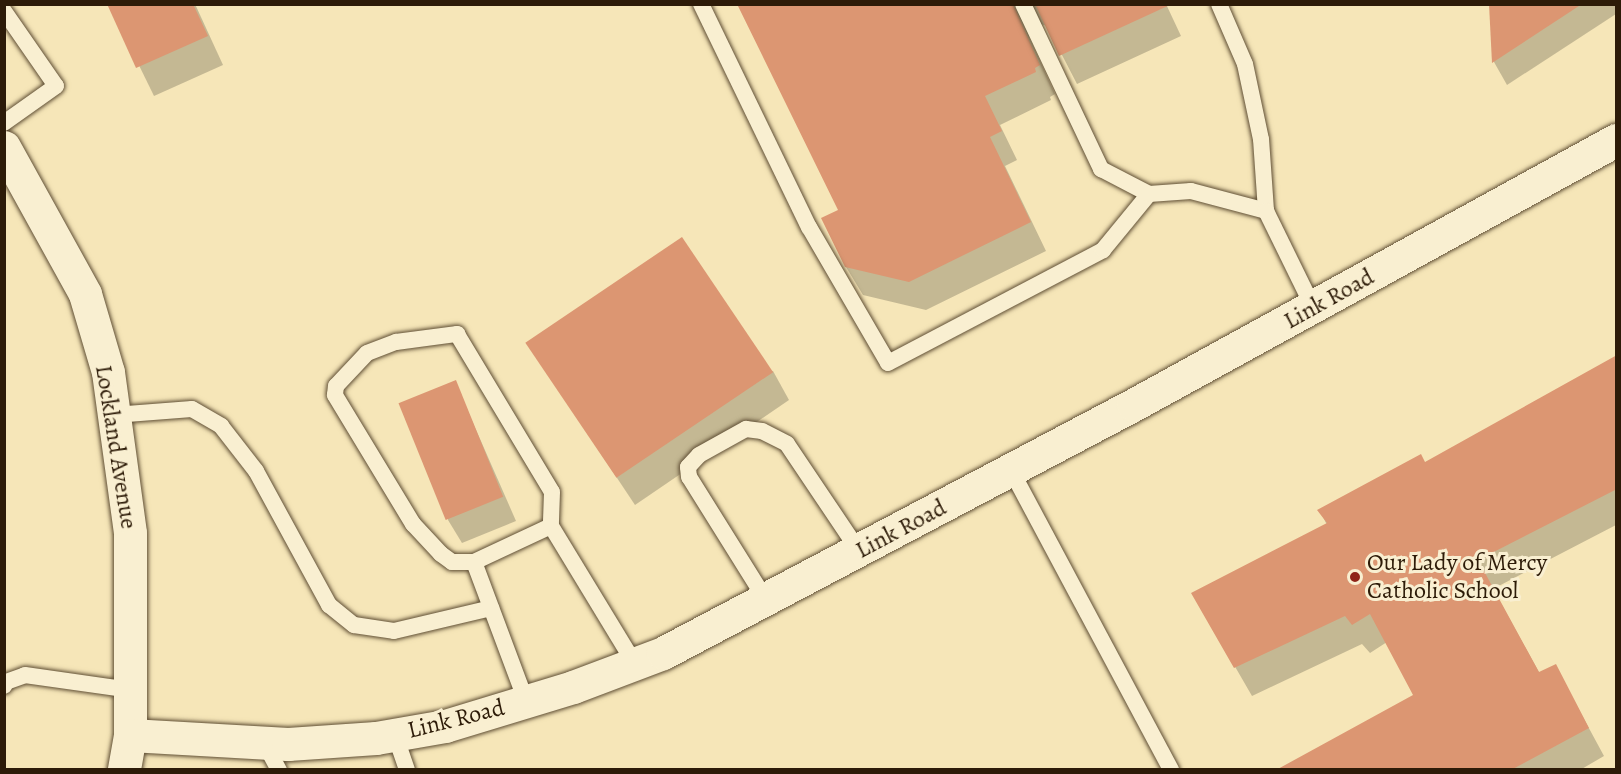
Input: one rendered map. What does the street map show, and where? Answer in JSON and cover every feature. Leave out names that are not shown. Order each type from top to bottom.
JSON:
[{"type":"street","name":"Link Road","points":[[130,735],[272,757],[445,726],[635,664],[766,600],[1011,470],[1617,140]]},
{"type":"street","name":"Lockland Avenue","points":[[4,147],[85,294],[108,372],[130,533],[130,735],[124,770]]},
{"type":"lane","points":[[701,4],[809,227],[888,363],[1103,250],[1149,194]]},
{"type":"lane","points":[[1023,4],[1101,169],[1149,194],[1191,191],[1266,211]]},
{"type":"lane","points":[[1219,4],[1245,64],[1261,139],[1266,211],[1313,307]]},
{"type":"lane","points":[[4,11],[56,86],[4,123]]},
{"type":"lane","points":[[551,526],[474,561],[453,561],[441,555],[412,524],[335,395],[336,386],[368,353],[396,342],[457,334],[552,492],[551,526],[635,664]]},
{"type":"lane","points":[[114,415],[192,410],[221,426],[256,471],[329,605],[354,625],[394,631],[491,608]]},
{"type":"lane","points":[[766,600],[689,477],[688,467],[699,455],[746,429],[762,430],[788,444],[859,551]]},
{"type":"lane","points":[[1011,470],[1171,770]]},
{"type":"lane","points":[[474,561],[526,701]]},
{"type":"lane","points":[[4,686],[6,682],[25,675],[130,690]]},
{"type":"lane","points":[[395,735],[407,770]]},
{"type":"building","points":[[107,4],[193,4],[208,36],[136,68]]},
{"type":"building","points":[[737,4],[1013,4],[1040,65],[1035,68],[1036,72],[985,96],[1002,131],[990,137],[1031,222],[909,282],[845,267],[821,218],[838,210]]},
{"type":"building","points":[[1035,4],[1172,4],[1059,56]]},
{"type":"building","points":[[1489,4],[1582,4],[1492,63]]},
{"type":"building","points":[[682,237],[773,372],[616,478],[525,343]]},
{"type":"building","name":"Our Lady of Mercy Catholic School","points":[[1617,355],[1617,489],[1478,560],[1539,672],[1556,664],[1589,728],[1511,770],[1276,770],[1413,695],[1370,614],[1352,625],[1345,616],[1234,668],[1191,593],[1327,523],[1317,510],[1421,454],[1425,462]]},
{"type":"building","points":[[456,380],[503,497],[446,520],[399,403]]},
{"type":"place","name":"Our Lady of Mercy Catholic School","points":[[1355,577]]}]
